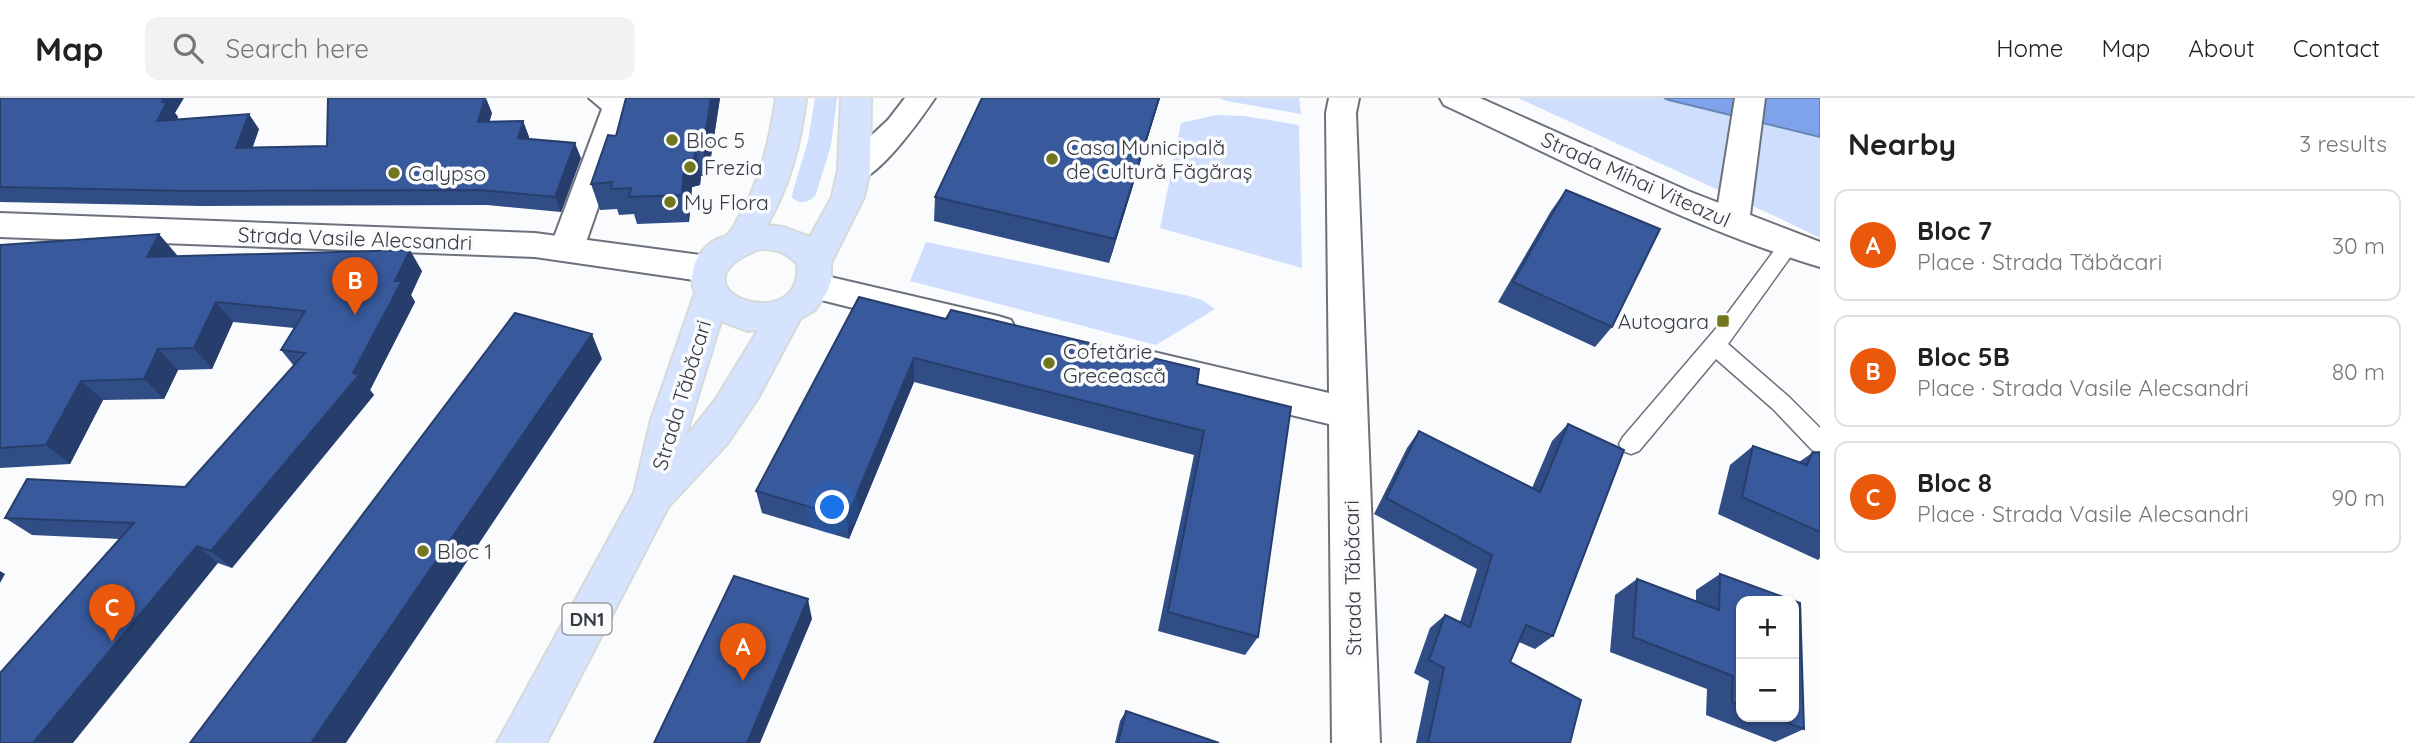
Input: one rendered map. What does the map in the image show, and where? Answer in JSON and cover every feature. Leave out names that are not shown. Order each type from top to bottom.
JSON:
[{"type":"main road","name":"DN1","points":[[710,283],[714,258],[741,240],[774,183],[787,135],[791,98]]},
{"type":"main road","name":"DN1","points":[[805,287],[848,197],[854,170],[856,98]]},
{"type":"main road","points":[[854,170],[899,127],[919,98]]},
{"type":"main road","name":"Strada Tăbăcari","points":[[1344,98],[1341,113],[1356,743]]},
{"type":"main road","name":"Strada Mihai Viteazul","points":[[1455,98],[1732,223],[1804,250]]},
{"type":"main road","points":[[1732,223],[1750,98]]},
{"type":"main road","points":[[567,248],[614,101]]},
{"type":"main road","name":"Strada Vasile Alecsandri","points":[[0,225],[397,239],[567,248],[710,283]]},
{"type":"main road","points":[[741,240],[758,237],[789,240],[809,253],[805,287]]},
{"type":"main road","points":[[710,283],[721,307],[736,314],[754,317],[805,287],[1029,338]]},
{"type":"main road","name":"Strada Tăbăcari","points":[[654,495],[658,463],[710,283]]},
{"type":"main road","name":"Strada Tăbăcari","points":[[521,743],[654,495],[684,469],[710,440],[740,397],[805,287]]},
{"type":"main road","points":[[1122,360],[1348,413]]},
{"type":"lane","points":[[1631,444],[1715,345],[1804,250]]},
{"type":"lane","points":[[1715,345],[1820,443]]},
{"type":"shaded area","points":[[815,98],[837,98],[831,145],[816,194],[808,201],[802,202],[792,198],[808,141]]},
{"type":"shaded area","points":[[1220,98],[1299,98],[1301,114],[1227,101]]},
{"type":"shaded area","points":[[1518,98],[1820,98],[1820,238],[1779,218]]},
{"type":"shaded area","points":[[1216,115],[1244,116],[1299,125],[1302,268],[1160,228],[1181,123]]},
{"type":"shaded area","points":[[926,242],[1189,296],[1202,300],[1215,309],[1156,345],[910,281]]},
{"type":"water","points":[[1664,98],[1820,98],[1820,137],[1669,100]]},
{"type":"building","points":[[0,98],[164,98],[162,102],[167,102],[157,121],[249,114],[236,148],[327,146],[328,98],[485,98],[478,122],[523,121],[518,138],[575,143],[555,197],[480,190],[190,191],[0,187]]},
{"type":"building","name":"Bloc 5","points":[[626,98],[711,98],[703,149],[696,150],[694,159],[685,160],[682,195],[629,197],[631,188],[611,189],[612,182],[591,184],[608,135],[616,136]]},
{"type":"building","name":"Casa Municipală de Cultură Făgăraș","points":[[982,98],[1159,98],[1115,239],[935,197]]},
{"type":"building","points":[[1566,190],[1660,229],[1612,327],[1513,282]]},
{"type":"building","points":[[159,234],[147,257],[410,250],[395,281],[402,281],[353,373],[359,375],[211,551],[197,546],[33,743],[0,743],[0,673],[134,523],[5,518],[27,479],[185,487],[305,353],[281,350],[305,311],[216,302],[194,348],[158,349],[144,379],[81,381],[46,445],[0,448],[0,245]]},
{"type":"building","points":[[859,297],[946,319],[951,310],[1199,369],[1197,384],[1291,407],[1258,637],[1168,612],[1204,431],[914,358],[847,518],[756,491]]},
{"type":"building","name":"Bloc 1","points":[[515,313],[592,334],[311,743],[190,743]]},
{"type":"building","points":[[1568,424],[1624,450],[1553,636],[1526,625],[1510,662],[1581,700],[1570,743],[1428,743],[1444,668],[1429,660],[1445,615],[1470,627],[1492,555],[1386,498],[1419,431],[1540,492]]},
{"type":"building","points":[[1753,446],[1807,465],[1812,453],[1820,452],[1820,532],[1742,497]]},
{"type":"building","points":[[1720,574],[1781,596],[1736,596],[1736,703],[1732,702],[1733,676],[1633,637],[1637,579],[1719,610]]},
{"type":"building","points":[[734,576],[808,599],[747,743],[654,743]]},
{"type":"building","points":[[1799,603],[1800,603],[1804,729],[1785,722],[1799,722]]},
{"type":"building","points":[[1126,711],[1219,743],[1118,743]]},
{"type":"place","name":"Bloc 5","points":[[672,140]]},
{"type":"place","name":"Casa Municipală de Cultură Făgăraș","points":[[1052,159]]},
{"type":"place","name":"Frezia","points":[[690,167]]},
{"type":"place","name":"Calypso","points":[[394,173]]},
{"type":"place","name":"My Flora","points":[[670,202]]},
{"type":"place","name":"Bloc 5B","points":[[355,315]]},
{"type":"place","name":"Autogara","points":[[1723,321]]},
{"type":"place","name":"Cofetărie Grecească","points":[[1049,363]]},
{"type":"place","name":"Bloc 1","points":[[423,551]]},
{"type":"place","name":"Bloc 8","points":[[112,642]]},
{"type":"place","name":"Bloc 7","points":[[743,681]]}]
